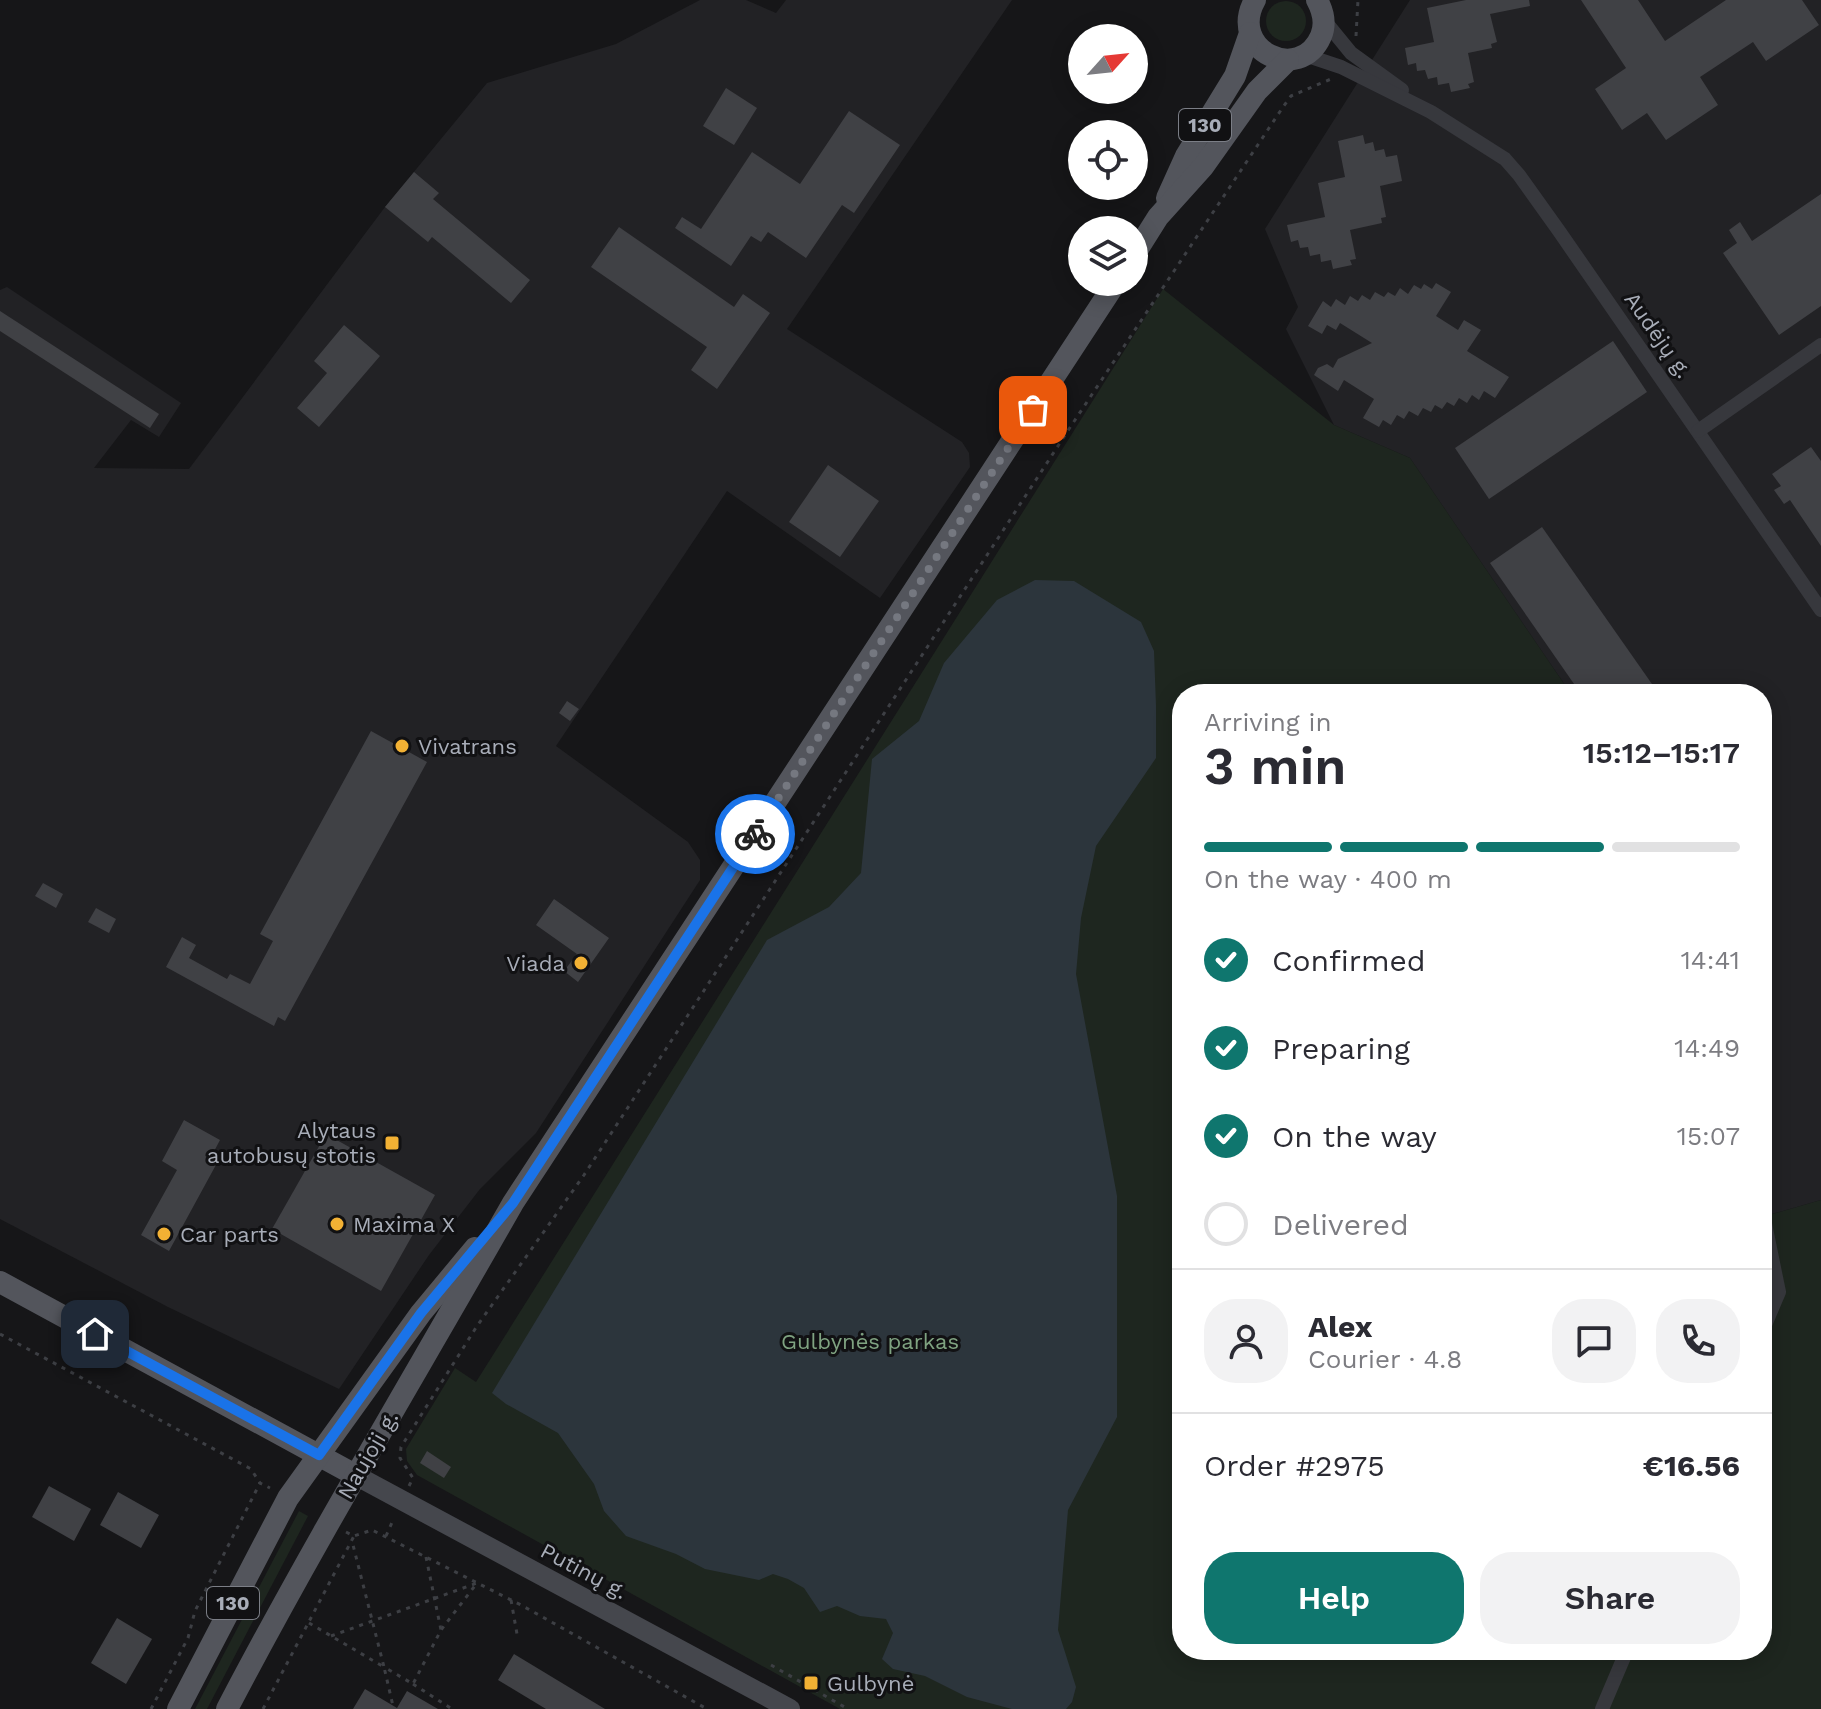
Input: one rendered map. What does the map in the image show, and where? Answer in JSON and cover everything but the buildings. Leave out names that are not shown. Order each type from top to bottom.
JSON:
[{"type":"main road","name":"130","points":[[1148,233],[1186,156],[1235,76],[1250,33],[1248,21],[1255,0]]},
{"type":"main road","name":"130","points":[[1158,217],[1203,167],[1257,91],[1320,40],[1322,7]]},
{"type":"main road","points":[[1250,33],[1264,53],[1275,58],[1296,57]]},
{"type":"main road","name":"Naujoji g.","points":[[227,1709],[355,1475],[441,1332],[513,1203],[1107,296]]},
{"type":"main road","name":"Naujoji g.","points":[[178,1709],[288,1498],[421,1313],[513,1203]]},
{"type":"main road","points":[[0,1282],[355,1475]]},
{"type":"main road","name":"Putinų g.","points":[[355,1475],[790,1709]]},
{"type":"street","name":"Audėjų g.","points":[[1322,7],[1351,53],[1431,112],[1505,159],[1519,175],[1821,610]]},
{"type":"street","name":"Audėjų g.","points":[[1296,57],[1341,67],[1431,112]]},
{"type":"street","points":[[1698,431],[1821,345]]},
{"type":"street","points":[[1772,1258],[1779,1292],[1772,1308]]},
{"type":"street","points":[[1602,1709],[1623,1660]]},
{"type":"path","points":[[1351,53],[1355,46],[1358,0]]},
{"type":"path","points":[[386,1536],[413,1478],[400,1458],[401,1447],[477,1326],[584,1175],[1283,107],[1291,96],[1326,82],[1341,67]]},
{"type":"path","points":[[0,1334],[251,1469],[260,1483],[288,1498]]},
{"type":"path","points":[[151,1709],[188,1638],[195,1611],[260,1483]]},
{"type":"path","points":[[330,1522],[353,1538],[393,1706]]},
{"type":"path","points":[[263,1709],[353,1538],[372,1530],[511,1600],[707,1709]]},
{"type":"path","points":[[426,1557],[441,1630]]},
{"type":"path","points":[[331,1636],[477,1583]]},
{"type":"path","points":[[413,1684],[441,1630],[477,1583]]},
{"type":"path","points":[[511,1600],[517,1634]]},
{"type":"path","points":[[309,1623],[452,1709]]},
{"type":"path","points":[[771,1665],[848,1709]]},
{"type":"shaded area","points":[[700,0],[746,0],[776,13],[786,0],[1012,0],[787,329],[962,442],[969,453],[970,467],[880,598],[727,491],[556,746],[688,842],[700,860],[700,880],[536,1133],[480,1189],[429,1255],[339,1389],[168,1307],[0,1219],[0,290],[7,287],[181,403],[159,437],[131,420],[94,468],[189,469],[385,207],[487,83],[616,44]]},
{"type":"shaded area","points":[[1410,0],[1821,0],[1821,1200],[1772,1214],[1772,684],[1564,684],[1410,458],[1334,425],[1286,329],[1298,307],[1265,229]]},
{"type":"shaded area","points":[[1035,580],[1074,581],[1141,622],[1154,651],[1156,706],[1156,758],[1096,846],[1081,918],[1076,974],[1117,1196],[1117,1417],[1068,1510],[1058,1630],[1076,1687],[1072,1702],[1066,1709],[1012,1709],[967,1697],[925,1676],[893,1669],[882,1659],[893,1633],[886,1619],[860,1616],[837,1606],[820,1612],[804,1588],[788,1579],[773,1574],[759,1580],[705,1569],[676,1554],[626,1536],[604,1511],[594,1484],[558,1433],[492,1393],[767,940],[829,907],[861,873],[872,759],[919,721],[944,663],[997,600]]},
{"type":"green space","points":[[1286,1],[1300,7],[1306,21],[1300,35],[1286,41],[1272,35],[1266,21],[1272,7]]},
{"type":"green space","name":"Gulbynės parkas","points":[[1163,289],[1334,425],[1410,458],[1564,684],[1172,684],[1172,1660],[1772,1660],[1772,1214],[1821,1200],[1821,1709],[840,1709],[417,1475],[407,1461],[406,1449],[455,1368],[476,1382]]},
{"type":"green space","points":[[299,1511],[308,1516],[207,1709],[195,1709]]},
{"type":"way so far","points":[[755,834],[1033,410]]},
{"type":"place","name":"Vivatrans","points":[[402,746]]},
{"type":"place","name":"Viada","points":[[581,963]]},
{"type":"place","name":"Alytaus autobusų stotis","points":[[392,1143]]},
{"type":"place","name":"Maxima X","points":[[337,1224]]},
{"type":"place","name":"Car parts","points":[[164,1234]]},
{"type":"place","name":"Gulbynė","points":[[811,1683]]},
{"type":"route","points":[[95,1334],[319,1455],[421,1313],[513,1203],[755,834]]}]
